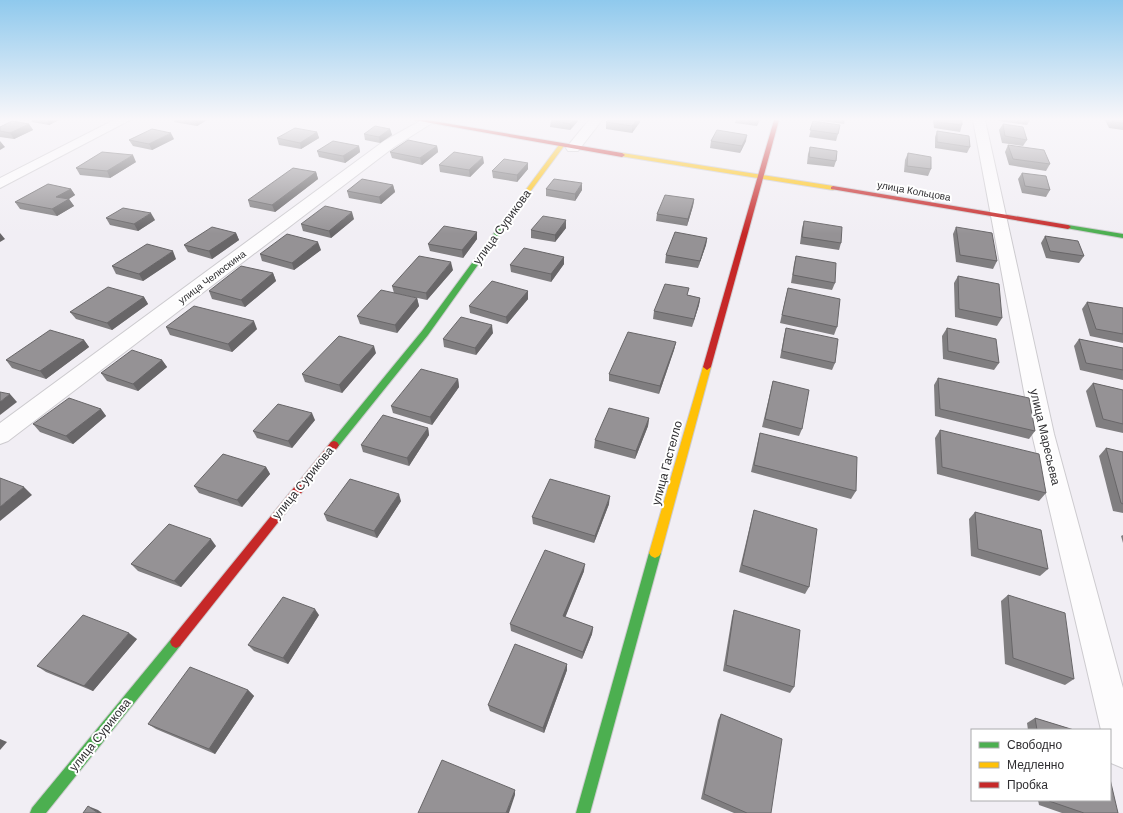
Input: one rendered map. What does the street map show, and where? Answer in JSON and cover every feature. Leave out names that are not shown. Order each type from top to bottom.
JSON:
[{"type":"street","points":[[0,184],[50,158]]},
{"type":"street","name":"улица Челюскина","points":[[0,435],[370,158]]},
{"type":"street","name":"улица Сурикова","points":[[37,813],[425,333],[559,158]]},
{"type":"street","name":"улица Кольцова","points":[[640,158],[760,176],[1123,236]]},
{"type":"street","name":"улица Гастелло","points":[[583,813],[765,158]]},
{"type":"street","name":"улица Маресьева","points":[[987,158],[1043,434],[1123,750]]},
{"type":"building","points":[[92,158],[128,158],[107,171],[76,168]]},
{"type":"building","points":[[447,158],[482,158],[469,170],[439,165]]},
{"type":"building","points":[[815,158],[836,158],[836,161]]},
{"type":"building","points":[[908,158],[931,158],[931,169],[907,166]]},
{"type":"building","points":[[1047,158],[1050,164],[1013,159]]},
{"type":"building","points":[[504,159],[528,163],[517,175],[492,171]]},
{"type":"building","points":[[293,168],[316,172],[272,205],[248,200]]},
{"type":"building","points":[[1022,173],[1046,176],[1050,190],[1025,186]]},
{"type":"building","points":[[362,179],[393,185],[379,197],[347,191]]},
{"type":"building","points":[[554,179],[582,183],[575,194],[546,189]]},
{"type":"building","points":[[48,184],[71,189],[56,197],[69,199],[52,209],[15,202]]},
{"type":"building","points":[[665,195],[694,199],[688,219],[657,214]]},
{"type":"building","points":[[325,206],[352,212],[329,231],[301,224]]},
{"type":"building","points":[[123,208],[151,213],[134,224],[106,218]]},
{"type":"building","points":[[543,216],[566,220],[555,235],[531,230]]},
{"type":"building","points":[[804,221],[842,227],[841,243],[802,237]]},
{"type":"building","points":[[444,226],[477,232],[462,250],[428,244]]},
{"type":"building","points":[[212,227],[236,233],[209,251],[184,245]]},
{"type":"building","points":[[956,227],[992,233],[997,261],[960,255]]},
{"type":"building","points":[[675,232],[707,238],[700,261],[666,255]]},
{"type":"building","points":[[287,234],[318,242],[292,263],[260,254]]},
{"type":"building","points":[[1045,236],[1078,241],[1084,256],[1050,251]]},
{"type":"building","points":[[147,244],[173,251],[139,274],[112,266]]},
{"type":"building","points":[[524,248],[564,257],[551,274],[510,265]]},
{"type":"building","points":[[419,256],[451,262],[426,293],[392,286]]},
{"type":"building","points":[[796,256],[836,263],[835,283],[793,275]]},
{"type":"building","points":[[241,266],[273,273],[241,300],[209,291]]},
{"type":"building","points":[[958,276],[999,284],[1002,318],[959,309]]},
{"type":"building","points":[[492,281],[528,291],[506,317],[469,306]]},
{"type":"building","points":[[665,284],[689,288],[687,295],[700,298],[694,319],[654,311]]},
{"type":"building","points":[[108,287],[144,297],[107,323],[70,312]]},
{"type":"building","points":[[788,288],[840,299],[837,327],[782,315]]},
{"type":"building","points":[[381,290],[417,298],[395,325],[357,316]]},
{"type":"building","points":[[1087,302],[1123,308],[1123,334],[1096,329]]},
{"type":"building","points":[[194,306],[254,321],[228,344],[166,327]]},
{"type":"building","points":[[461,317],[492,325],[475,348],[443,339]]},
{"type":"building","points":[[786,328],[838,339],[835,363],[782,351]]},
{"type":"building","points":[[947,328],[996,339],[999,363],[948,351]]},
{"type":"building","points":[[50,330],[84,340],[40,371],[6,360]]},
{"type":"building","points":[[628,332],[676,342],[660,386],[609,374]]},
{"type":"building","points":[[339,336],[374,346],[339,385],[302,374]]},
{"type":"building","points":[[1079,339],[1123,348],[1123,370],[1086,363]]},
{"type":"building","points":[[132,350],[162,360],[133,384],[101,373]]},
{"type":"building","points":[[421,369],[458,379],[430,417],[391,406]]},
{"type":"building","points":[[938,378],[1029,398],[1035,431],[940,409]]},
{"type":"building","points":[[773,381],[809,390],[802,429],[765,419]]},
{"type":"building","points":[[1093,383],[1123,390],[1123,424],[1103,419]]},
{"type":"building","points":[[0,392],[10,394],[0,402]]},
{"type":"building","points":[[69,398],[101,409],[66,436],[33,424]]},
{"type":"building","points":[[278,404],[312,413],[288,441],[253,431]]},
{"type":"building","points":[[609,408],[649,418],[636,451],[595,440]]},
{"type":"building","points":[[383,415],[428,428],[407,458],[361,445]]},
{"type":"building","points":[[940,430],[1039,454],[1046,493],[942,467]]},
{"type":"building","points":[[760,433],[857,457],[856,491],[754,465]]},
{"type":"building","points":[[1106,448],[1123,452],[1123,504],[1121,503]]},
{"type":"building","points":[[223,454],[266,467],[237,500],[194,486]]},
{"type":"building","points":[[0,478],[24,487],[0,507]]},
{"type":"building","points":[[350,479],[399,494],[374,531],[324,514]]},
{"type":"building","points":[[550,479],[610,496],[595,536],[532,517]]},
{"type":"building","points":[[754,510],[817,529],[809,587],[742,565]]},
{"type":"building","points":[[975,512],[1041,530],[1048,569],[978,549]]},
{"type":"building","points":[[169,524],[211,539],[174,581],[131,564]]},
{"type":"building","points":[[545,550],[585,564],[563,616],[593,627],[583,652],[510,624]]},
{"type":"building","points":[[1008,595],[1065,613],[1074,679],[1013,658]]},
{"type":"building","points":[[283,597],[315,609],[283,658],[248,645]]},
{"type":"building","points":[[734,610],[800,630],[794,687],[726,665]]},
{"type":"building","points":[[83,615],[129,633],[84,686],[37,666]]},
{"type":"building","points":[[515,644],[567,664],[543,728],[488,705]]},
{"type":"building","points":[[190,667],[248,690],[209,749],[148,724]]},
{"type":"building","points":[[721,714],[782,739],[771,813],[747,813],[704,794]]},
{"type":"building","points":[[1035,718],[1071,729],[1037,729]]},
{"type":"building","points":[[442,760],[515,790],[506,813],[418,813]]},
{"type":"building","points":[[1111,783],[1118,813],[1084,813],[1049,801],[1111,801]]},
{"type":"building","points":[[88,806],[98,813],[83,813]]},
{"type":"traffic: fast","points":[[334,445],[425,333],[516,207]]},
{"type":"traffic: fast","points":[[1068,227],[1123,236]]},
{"type":"traffic: fast","points":[[583,813],[655,553]]},
{"type":"traffic: fast","points":[[37,813],[176,642]]},
{"type":"traffic: slow","points":[[516,207],[552,158]]},
{"type":"traffic: slow","points":[[641,158],[833,188]]},
{"type":"traffic: slow","points":[[655,553],[707,367]]},
{"type":"traffic: jam","points":[[707,367],[766,158]]},
{"type":"traffic: jam","points":[[833,188],[1068,227]]},
{"type":"traffic: jam","points":[[176,642],[334,445]]}]
